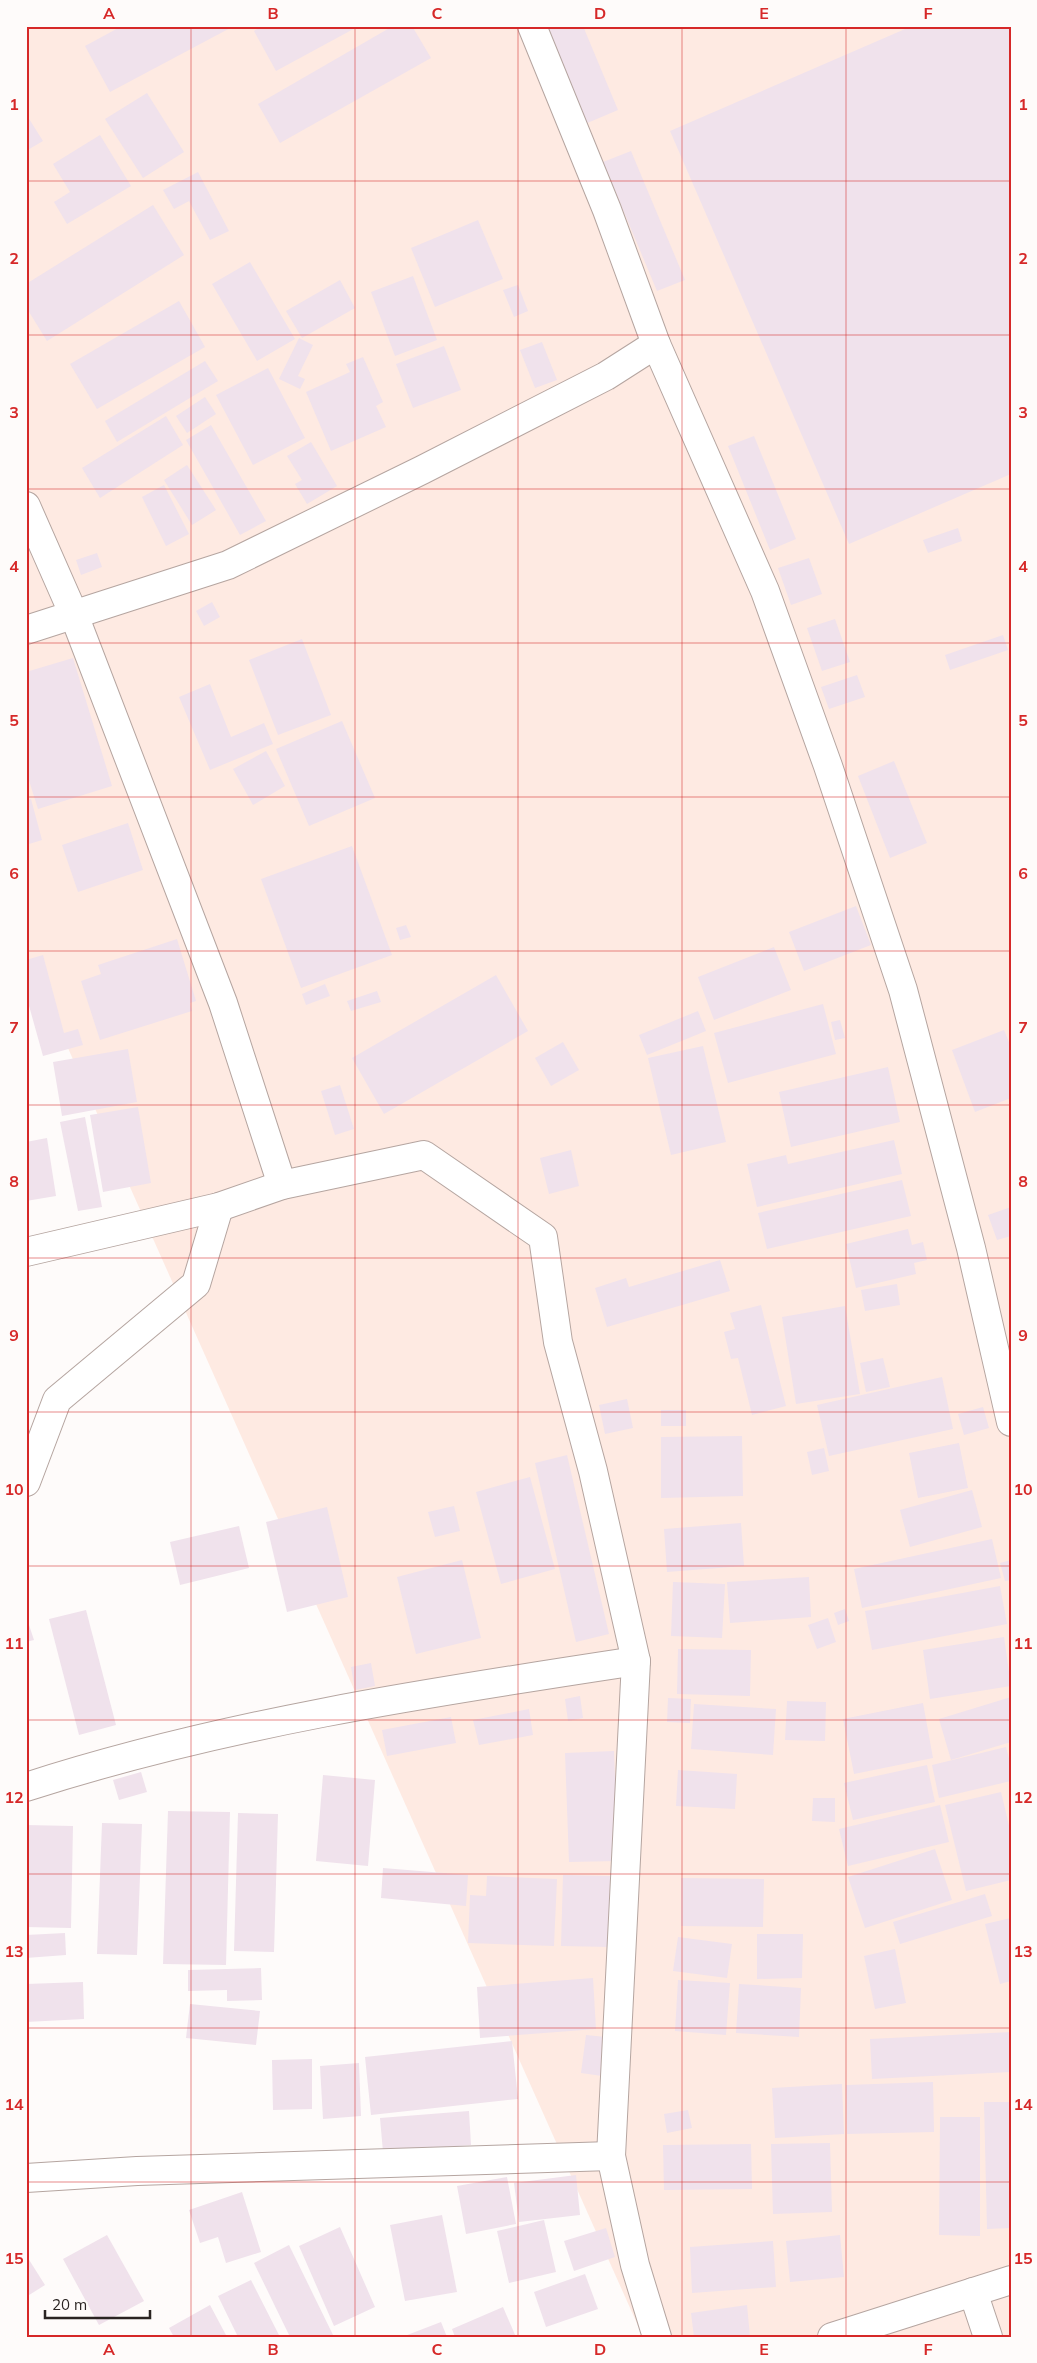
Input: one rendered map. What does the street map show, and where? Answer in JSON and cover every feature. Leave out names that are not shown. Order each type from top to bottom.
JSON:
[{"type":"street","points":[[532,26],[608,210],[656,344],[765,591],[828,766],[903,990],[970,1248],[1011,1422]]},
{"type":"street","points":[[26,630],[228,565],[422,470],[606,376],[656,344]]},
{"type":"street","points":[[26,506],[74,615],[223,1003],[282,1186]]},
{"type":"street","points":[[26,1252],[219,1207],[282,1186],[424,1155],[543,1237],[558,1342],[593,1470],[636,1661],[611,2156],[635,2265],[657,2337]]},
{"type":"street","points":[[26,1482],[57,1400],[196,1284],[219,1207]]},
{"type":"street","points":[[26,1787],[184,1743],[418,1694],[636,1661]]},
{"type":"street","points":[[26,2178],[137,2171],[611,2156]]},
{"type":"street","points":[[832,2337],[1011,2280]]},
{"type":"street","points":[[973,2292],[988,2337]]},
{"type":"shaded area","points":[[26,26],[1011,26],[1011,2337],[643,2337],[26,954]]},
{"type":"building","points":[[122,26],[234,26],[110,92],[85,46]]},
{"type":"building","points":[[262,26],[359,26],[276,71],[254,31]]},
{"type":"building","points":[[393,26],[412,26],[431,58],[280,143],[258,104]]},
{"type":"building","points":[[545,26],[583,26],[618,110],[585,124]]},
{"type":"building","points":[[912,26],[1011,26],[1011,474],[849,544],[670,131]]},
{"type":"building","points":[[147,93],[184,152],[143,178],[105,119]]},
{"type":"building","points":[[26,114],[43,141],[26,151]]},
{"type":"building","points":[[100,135],[131,186],[67,224],[54,202],[70,192],[53,164]]},
{"type":"building","points":[[631,151],[685,280],[657,291],[603,162]]},
{"type":"building","points":[[198,172],[229,231],[210,240],[189,201],[174,209],[163,190]]},
{"type":"building","points":[[153,205],[184,255],[47,341],[26,307],[26,284]]},
{"type":"building","points":[[478,220],[503,279],[435,307],[411,248]]},
{"type":"building","points":[[250,262],[295,339],[257,361],[212,284]]},
{"type":"building","points":[[413,276],[437,340],[395,356],[371,292]]},
{"type":"building","points":[[340,280],[355,308],[302,338],[286,311]]},
{"type":"building","points":[[518,285],[528,311],[514,317],[503,290]]},
{"type":"building","points":[[179,301],[205,347],[97,409],[70,364]]},
{"type":"building","points":[[299,338],[313,345],[298,376],[305,379],[300,389],[279,379]]},
{"type":"building","points":[[542,342],[557,380],[535,388],[520,350]]},
{"type":"building","points":[[444,346],[461,390],[413,408],[396,364]]},
{"type":"building","points":[[363,357],[383,402],[376,406],[386,427],[331,451],[306,392],[350,372],[346,364]]},
{"type":"building","points":[[205,361],[218,381],[117,442],[105,421]]},
{"type":"building","points":[[268,368],[305,438],[253,465],[216,395]]},
{"type":"building","points":[[205,397],[216,414],[187,433],[176,416]]},
{"type":"building","points":[[166,416],[183,445],[100,498],[82,468]]},
{"type":"building","points":[[211,425],[266,521],[240,535],[186,440]]},
{"type":"building","points":[[754,436],[796,539],[770,550],[728,446]]},
{"type":"building","points":[[311,442],[337,486],[307,504],[295,484],[302,480],[287,456]]},
{"type":"building","points":[[187,465],[216,510],[192,525],[164,480]]},
{"type":"building","points":[[164,485],[189,534],[166,546],[142,497]]},
{"type":"building","points":[[958,528],[962,541],[928,553],[923,540]]},
{"type":"building","points":[[97,553],[102,567],[81,575],[76,560]]},
{"type":"building","points":[[809,558],[822,594],[791,605],[778,568]]},
{"type":"building","points":[[212,602],[220,617],[204,626],[196,611]]},
{"type":"building","points":[[835,619],[850,662],[822,671],[807,628]]},
{"type":"building","points":[[1003,635],[1008,650],[950,670],[945,655]]},
{"type":"building","points":[[302,639],[331,715],[278,735],[249,660]]},
{"type":"building","points":[[73,658],[112,786],[38,809],[26,771],[26,672]]},
{"type":"building","points":[[857,675],[865,697],[829,709],[821,687]]},
{"type":"building","points":[[210,684],[231,737],[264,723],[273,744],[210,770],[179,697]]},
{"type":"building","points":[[342,721],[375,798],[309,826],[276,749]]},
{"type":"building","points":[[266,751],[285,786],[253,805],[233,769]]},
{"type":"building","points":[[894,761],[927,843],[890,858],[858,776]]},
{"type":"building","points":[[31,799],[42,840],[26,845],[26,801]]},
{"type":"building","points":[[128,823],[143,870],[78,892],[62,845]]},
{"type":"building","points":[[352,846],[392,955],[301,988],[261,879]]},
{"type":"building","points":[[856,906],[871,945],[804,971],[789,932]]},
{"type":"building","points":[[406,925],[411,937],[400,940],[396,928]]},
{"type":"building","points":[[177,939],[196,1001],[190,1003],[192,1011],[100,1040],[81,981],[101,974],[98,965]]},
{"type":"building","points":[[774,947],[791,990],[714,1020],[698,977]]},
{"type":"building","points":[[43,955],[64,1033],[78,1029],[83,1045],[43,1056],[26,995],[26,960]]},
{"type":"building","points":[[496,975],[528,1031],[384,1114],[352,1058]]},
{"type":"building","points":[[325,984],[330,996],[306,1005],[302,994]]},
{"type":"building","points":[[377,991],[381,1002],[351,1011],[347,1001]]},
{"type":"building","points":[[823,1004],[836,1054],[728,1083],[714,1033]]},
{"type":"building","points":[[698,1011],[706,1031],[647,1055],[639,1035]]},
{"type":"building","points":[[840,1020],[845,1038],[835,1040],[831,1022]]},
{"type":"building","points":[[1004,1030],[1011,1047],[1011,1098],[975,1112],[952,1050]]},
{"type":"building","points":[[563,1042],[579,1070],[551,1086],[535,1058]]},
{"type":"building","points":[[703,1046],[726,1142],[671,1155],[648,1058]]},
{"type":"building","points":[[128,1049],[137,1102],[62,1116],[53,1062]]},
{"type":"building","points":[[888,1067],[900,1122],[791,1147],[779,1092]]},
{"type":"building","points":[[340,1085],[354,1129],[335,1135],[321,1091]]},
{"type":"building","points":[[138,1107],[151,1183],[103,1192],[90,1115]]},
{"type":"building","points":[[85,1117],[102,1207],[78,1211],[60,1122]]},
{"type":"building","points":[[47,1138],[56,1196],[26,1201],[26,1142]]},
{"type":"building","points":[[894,1140],[902,1174],[757,1207],[747,1164],[786,1155],[788,1164]]},
{"type":"building","points":[[571,1150],[579,1186],[549,1194],[540,1158]]},
{"type":"building","points":[[902,1180],[911,1216],[767,1249],[758,1213]]},
{"type":"building","points":[[1011,1207],[1011,1236],[997,1240],[988,1215]]},
{"type":"building","points":[[908,1229],[912,1245],[923,1242],[927,1260],[914,1263],[916,1274],[856,1288],[846,1244]]},
{"type":"building","points":[[720,1260],[730,1291],[607,1327],[595,1288],[626,1278],[629,1287]]},
{"type":"building","points":[[897,1284],[900,1305],[865,1311],[861,1290]]},
{"type":"building","points":[[761,1305],[786,1406],[752,1415],[738,1358],[731,1359],[724,1332],[735,1329],[730,1313]]},
{"type":"building","points":[[845,1306],[860,1394],[796,1404],[782,1317]]},
{"type":"building","points":[[883,1358],[890,1387],[866,1392],[860,1363]]},
{"type":"building","points":[[942,1377],[953,1429],[829,1456],[817,1405]]},
{"type":"building","points":[[627,1399],[633,1428],[605,1434],[599,1405]]},
{"type":"building","points":[[983,1407],[989,1428],[964,1435],[958,1414]]},
{"type":"building","points":[[661,1410],[686,1410],[686,1426],[661,1426]]},
{"type":"building","points":[[742,1436],[743,1496],[661,1498],[661,1437]]},
{"type":"building","points":[[959,1443],[968,1488],[918,1498],[909,1453]]},
{"type":"building","points":[[824,1448],[829,1471],[812,1475],[807,1452]]},
{"type":"building","points":[[567,1455],[609,1634],[576,1642],[535,1463]]},
{"type":"building","points":[[530,1477],[555,1569],[501,1584],[476,1492]]},
{"type":"building","points":[[972,1490],[982,1527],[910,1547],[900,1510]]},
{"type":"building","points":[[454,1506],[460,1531],[435,1537],[428,1512]]},
{"type":"building","points":[[327,1507],[348,1597],[287,1612],[266,1522]]},
{"type":"building","points":[[741,1523],[744,1566],[667,1572],[664,1529]]},
{"type":"building","points":[[239,1526],[249,1568],[180,1585],[170,1542]]},
{"type":"building","points":[[992,1539],[1001,1578],[862,1608],[854,1569]]},
{"type":"building","points":[[462,1560],[481,1638],[416,1654],[397,1577]]},
{"type":"building","points":[[1011,1560],[1011,1580],[1005,1581],[1000,1563]]},
{"type":"building","points":[[809,1577],[811,1617],[730,1623],[727,1582]]},
{"type":"building","points":[[673,1582],[725,1584],[722,1638],[671,1636]]},
{"type":"building","points":[[1000,1586],[1007,1624],[872,1650],[865,1611]]},
{"type":"building","points":[[845,1609],[849,1621],[838,1625],[834,1613]]},
{"type":"building","points":[[86,1610],[116,1725],[79,1735],[49,1619]]},
{"type":"building","points":[[26,1616],[34,1640],[26,1642]]},
{"type":"building","points":[[828,1618],[836,1642],[817,1649],[808,1625]]},
{"type":"building","points":[[1004,1637],[1011,1686],[930,1699],[923,1650]]},
{"type":"building","points":[[678,1649],[751,1650],[750,1696],[677,1694]]},
{"type":"building","points":[[371,1663],[375,1686],[355,1690],[351,1667]]},
{"type":"building","points":[[580,1696],[583,1718],[568,1721],[565,1699]]},
{"type":"building","points":[[1011,1697],[1011,1742],[951,1760],[939,1719]]},
{"type":"building","points":[[668,1698],[691,1699],[690,1723],[667,1722]]},
{"type":"building","points":[[787,1701],[826,1702],[825,1741],[785,1740]]},
{"type":"building","points":[[923,1703],[933,1758],[854,1774],[843,1719]]},
{"type":"building","points":[[694,1704],[776,1709],[773,1755],[691,1749]]},
{"type":"building","points":[[529,1709],[533,1735],[479,1745],[473,1720]]},
{"type":"building","points":[[451,1717],[456,1743],[387,1756],[382,1730]]},
{"type":"building","points":[[1006,1747],[1011,1766],[1011,1781],[939,1798],[932,1765]]},
{"type":"building","points":[[614,1751],[618,1861],[569,1862],[565,1753]]},
{"type":"building","points":[[927,1765],[935,1802],[853,1820],[844,1783]]},
{"type":"building","points":[[678,1770],[737,1774],[735,1809],[676,1806]]},
{"type":"building","points":[[141,1772],[147,1792],[119,1800],[113,1780]]},
{"type":"building","points":[[323,1775],[375,1780],[368,1866],[316,1861]]},
{"type":"building","points":[[1001,1792],[1011,1834],[1011,1880],[966,1891],[945,1805]]},
{"type":"building","points":[[813,1798],[835,1798],[835,1822],[812,1821]]},
{"type":"building","points":[[940,1805],[949,1842],[848,1866],[839,1829]]},
{"type":"building","points":[[168,1811],[230,1812],[226,1965],[163,1964]]},
{"type":"building","points":[[238,1813],[278,1814],[274,1952],[234,1951]]},
{"type":"building","points":[[102,1823],[142,1824],[137,1955],[97,1954]]},
{"type":"building","points":[[26,1825],[73,1826],[71,1928],[26,1927]]},
{"type":"building","points":[[935,1849],[952,1900],[865,1928],[848,1877]]},
{"type":"building","points":[[383,1868],[468,1875],[466,1906],[381,1898]]},
{"type":"building","points":[[563,1875],[610,1876],[609,1947],[561,1946]]},
{"type":"building","points":[[487,1876],[557,1879],[554,1946],[468,1943],[470,1895],[486,1896]]},
{"type":"building","points":[[681,1878],[764,1879],[763,1927],[681,1926]]},
{"type":"building","points":[[985,1894],[992,1916],[900,1944],[893,1922]]},
{"type":"building","points":[[1011,1918],[1011,1981],[1000,1984],[985,1924]]},
{"type":"building","points":[[65,1933],[66,1955],[26,1958],[26,1935]]},
{"type":"building","points":[[757,1934],[803,1934],[802,1978],[757,1979]]},
{"type":"building","points":[[678,1937],[732,1944],[727,1978],[673,1971]]},
{"type":"building","points":[[895,1949],[906,2003],[875,2009],[864,1956]]},
{"type":"building","points":[[261,1968],[262,2000],[227,2001],[227,1990],[188,1991],[188,1970]]},
{"type":"building","points":[[593,1978],[596,2029],[480,2038],[477,1987]]},
{"type":"building","points":[[678,1980],[730,1983],[726,2035],[675,2031]]},
{"type":"building","points":[[83,1982],[84,2019],[26,2022],[26,1984]]},
{"type":"building","points":[[739,1984],[801,1988],[799,2037],[736,2033]]},
{"type":"building","points":[[190,2004],[260,2011],[256,2045],[186,2038]]},
{"type":"building","points":[[1011,2032],[1011,2072],[872,2079],[870,2039]]},
{"type":"building","points":[[586,2035],[606,2037],[602,2076],[581,2073]]},
{"type":"building","points":[[512,2041],[518,2099],[371,2115],[365,2057]]},
{"type":"building","points":[[312,2059],[312,2109],[273,2110],[272,2060]]},
{"type":"building","points":[[359,2063],[361,2116],[323,2119],[320,2066]]},
{"type":"building","points":[[933,2082],[934,2132],[847,2134],[846,2085]]},
{"type":"building","points":[[842,2084],[844,2134],[775,2138],[772,2088]]},
{"type":"building","points":[[984,2102],[1011,2102],[1011,2228],[987,2229]]},
{"type":"building","points":[[688,2110],[692,2128],[667,2133],[664,2114]]},
{"type":"building","points":[[469,2111],[471,2145],[383,2152],[380,2118]]},
{"type":"building","points":[[940,2117],[980,2117],[980,2236],[939,2235]]},
{"type":"building","points":[[830,2143],[832,2212],[773,2214],[771,2144]]},
{"type":"building","points":[[751,2144],[752,2189],[664,2190],[663,2145]]},
{"type":"building","points":[[576,2175],[580,2215],[519,2222],[514,2183]]},
{"type":"building","points":[[507,2177],[516,2224],[466,2234],[457,2186]]},
{"type":"building","points":[[242,2192],[261,2252],[226,2263],[218,2237],[200,2243],[189,2210]]},
{"type":"building","points":[[442,2215],[457,2292],[405,2301],[390,2225]]},
{"type":"building","points":[[544,2220],[556,2272],[509,2283],[497,2231]]},
{"type":"building","points":[[340,2227],[375,2307],[334,2326],[299,2246]]},
{"type":"building","points":[[606,2228],[615,2257],[574,2271],[564,2241]]},
{"type":"building","points":[[107,2235],[144,2301],[99,2325],[63,2259]]},
{"type":"building","points":[[840,2235],[844,2277],[790,2282],[786,2241]]},
{"type":"building","points":[[773,2241],[776,2287],[692,2293],[690,2247]]},
{"type":"building","points":[[289,2245],[334,2337],[290,2337],[254,2263]]},
{"type":"building","points":[[26,2255],[45,2285],[26,2297]]},
{"type":"building","points":[[585,2274],[598,2309],[546,2327],[534,2292]]},
{"type":"building","points":[[251,2280],[280,2337],[238,2337],[218,2296]]},
{"type":"building","points":[[210,2305],[227,2337],[174,2337],[169,2328]]},
{"type":"building","points":[[747,2305],[750,2337],[694,2337],[691,2313]]},
{"type":"building","points":[[503,2307],[516,2337],[455,2337],[452,2329]]},
{"type":"building","points":[[441,2322],[447,2337],[402,2337]]}]
